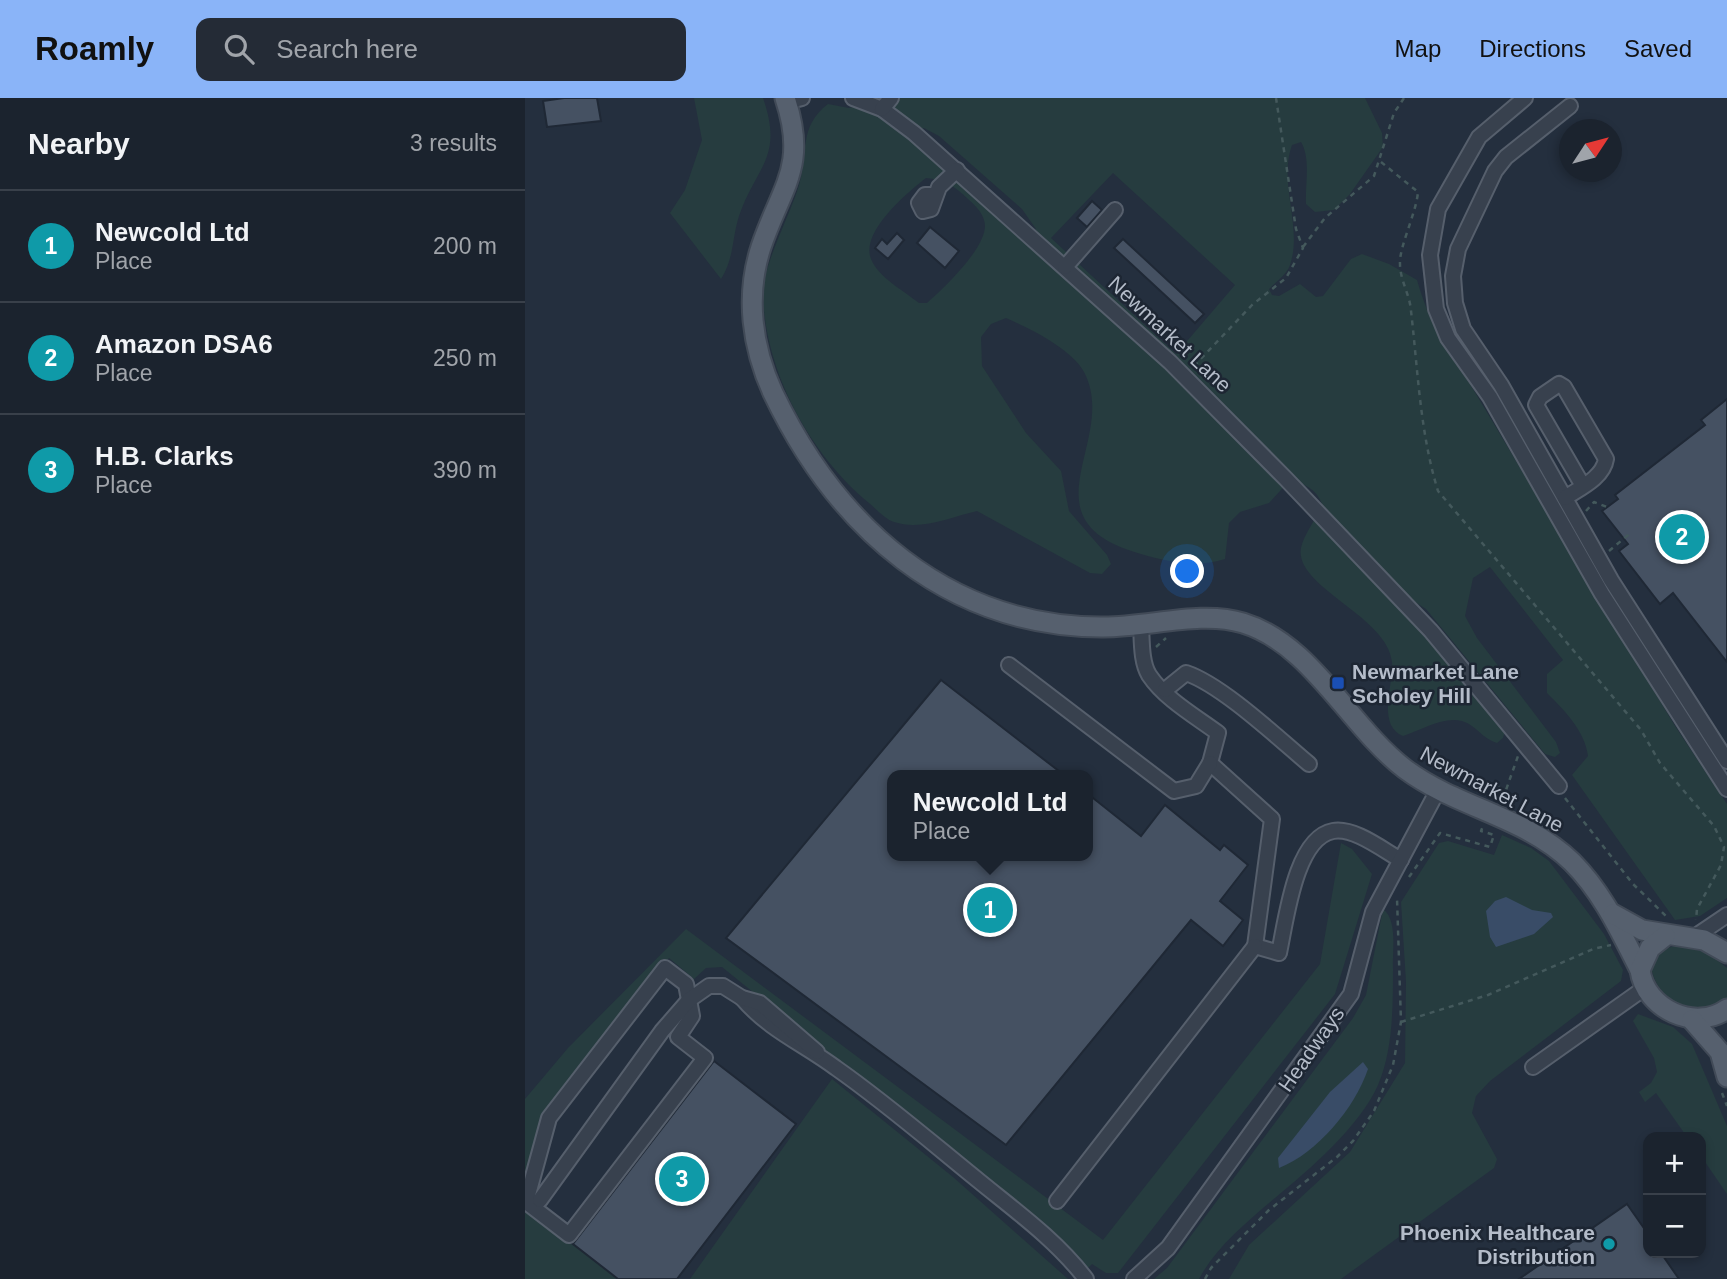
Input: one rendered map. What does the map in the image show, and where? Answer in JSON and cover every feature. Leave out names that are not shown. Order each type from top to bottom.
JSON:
[{"type":"main road","name":"Newmarket Lane","points":[[791,99],[793,164],[788,186],[757,262],[752,304],[753,323],[766,378],[809,458],[877,539],[914,570],[950,592],[997,611],[1048,623],[1099,627],[1141,626],[1216,618],[1247,624],[1269,634],[1302,660],[1382,750],[1438,790],[1540,837],[1579,870],[1613,914],[1643,978],[1662,1006],[1692,1020],[1720,1052],[1727,1077]]},
{"type":"main road","name":"Newmarket Lane","points":[[1613,914],[1642,930],[1694,929],[1727,953]]},
{"type":"main road","points":[[1643,978],[1650,948],[1668,929]]},
{"type":"main road","points":[[1692,1020],[1710,1018],[1727,1009]]},
{"type":"main road","name":"Newmarket Lane","points":[[1720,1052],[1727,1015]]},
{"type":"street","name":"Newmarket Lane","points":[[853,98],[887,103],[1185,377],[1413,611],[1559,786]]},
{"type":"street","points":[[1525,98],[1479,137],[1438,209],[1430,255],[1436,309],[1448,338],[1490,397],[1597,586],[1727,789]]},
{"type":"street","points":[[1570,106],[1506,157],[1495,171],[1463,235],[1455,262],[1453,288],[1463,329],[1501,385],[1621,597],[1727,761]]},
{"type":"street","points":[[935,195],[957,170]]},
{"type":"street","points":[[1065,267],[1115,210]]},
{"type":"street","points":[[1565,498],[1583,486],[1602,470],[1607,459],[1564,387],[1559,384],[1540,397],[1536,405],[1583,486]]},
{"type":"street","points":[[1009,664],[1174,791],[1196,786],[1210,763],[1218,733],[1149,675],[1142,648],[1141,626]]},
{"type":"street","points":[[1162,687],[1186,673],[1213,687],[1309,764]]},
{"type":"street","points":[[1056,1201],[1255,946],[1272,819],[1210,763]]},
{"type":"street","name":"Headways","points":[[1134,1279],[1168,1248],[1350,994],[1373,912],[1438,790]]},
{"type":"street","points":[[1255,946],[1279,953],[1304,852],[1319,836],[1334,830],[1355,835],[1401,860]]},
{"type":"street","points":[[1694,929],[1727,915]]},
{"type":"street","points":[[665,968],[686,984],[689,1000],[692,1016],[678,1037],[705,1058],[569,1235],[526,1202],[549,1118],[665,968]]},
{"type":"street","points":[[1533,1067],[1643,978]]},
{"type":"street","points":[[540,1200],[663,1031],[689,1000],[715,984],[742,998],[756,1015],[789,1039],[823,1058],[1041,1231],[1086,1279]]},
{"type":"path","points":[[1276,98],[1296,229],[1303,248]]},
{"type":"path","points":[[1185,377],[1252,305],[1286,278],[1325,218],[1364,187],[1381,162],[1394,113],[1404,98]]},
{"type":"path","points":[[1381,162],[1418,192],[1399,264],[1411,312],[1414,359],[1426,443],[1438,491],[1641,730],[1660,763],[1720,835],[1724,856],[1697,909],[1694,929]]},
{"type":"path","points":[[1607,553],[1628,536],[1627,532]]},
{"type":"path","points":[[1142,648],[1157,647],[1169,635]]},
{"type":"path","points":[[1491,802],[1497,787],[1506,790],[1523,741]]},
{"type":"path","name":"Newmarket Lane","points":[[1559,786],[1561,793],[1668,929]]},
{"type":"path","points":[[1408,878],[1440,833],[1490,847],[1494,835],[1481,831],[1485,823]]},
{"type":"path","points":[[1205,1279],[1218,1261],[1269,1210],[1317,1175],[1360,1133],[1374,1111],[1393,1065],[1401,1022],[1397,910],[1401,889]]},
{"type":"path","points":[[1401,1022],[1488,995],[1593,949],[1619,943]]},
{"type":"green space","points":[[694,98],[763,98],[769,118],[769,149],[739,216],[731,256],[721,279],[670,213],[685,190],[702,140]]},
{"type":"green space","points":[[884,98],[1365,98],[1382,133],[1383,147],[1350,194],[1334,210],[1315,212],[1306,204],[1306,156],[1301,142],[1292,145],[1288,174],[1293,250],[1289,268],[1269,289],[1272,295],[1279,296],[1300,284],[1316,297],[1323,296],[1351,259],[1362,254],[1389,264],[1417,280],[1432,322],[1445,347],[1470,384],[1675,726],[1727,804],[1727,898],[1700,916],[1675,920],[1572,775],[1588,756],[1586,747],[1573,722],[1547,693],[1547,674],[1563,660],[1490,567],[1473,578],[1465,616],[1477,638],[1556,742],[1560,753],[1555,757],[1545,754],[1426,609],[1409,598],[1400,608],[1507,724],[1503,738],[1497,743],[1469,724],[1453,720],[1427,726],[1403,736],[1395,731],[1388,714],[1392,662],[1387,645],[1360,616],[1312,576],[1303,562],[1301,548],[1322,504],[1317,494],[1305,485],[1289,481],[1269,503],[1240,512],[1229,523],[1225,559],[1215,562],[1173,561],[1141,554],[1105,539],[1086,521],[1079,499],[1080,476],[1091,424],[1092,398],[1084,372],[1060,347],[1015,322],[1006,318],[991,324],[981,337],[982,366],[1026,433],[1061,471],[1069,511],[1107,555],[1111,564],[1102,574],[1090,573],[977,511],[915,525],[894,522],[878,511],[828,461],[795,410],[772,353],[763,295],[767,270],[799,185],[812,122],[828,104],[849,108]],"holes":[[[924,128],[939,136],[1022,209],[1036,229],[1030,235],[917,131]],[[1113,173],[1235,285],[1176,354],[1051,238]],[[926,178],[938,180],[954,187],[977,208],[983,218],[983,235],[971,257],[927,303],[919,303],[885,278],[871,259],[869,248],[872,237],[898,203]]]},
{"type":"green space","points":[[1502,835],[1531,848],[1549,861],[1604,934],[1623,970],[1621,981],[1490,1081],[1476,1096],[1472,1113],[1497,1159],[1494,1168],[1341,1279],[1229,1279],[1249,1245],[1350,1152],[1405,1063],[1406,982],[1401,902],[1439,843],[1448,841],[1494,855]]},
{"type":"green space","points":[[1341,843],[1352,849],[1372,874],[1335,994],[1118,1273],[1106,1273],[1092,1264],[1087,1269],[1059,1239],[722,967],[706,968],[694,979],[669,958],[543,1117],[525,1185],[525,1099],[568,1048],[686,929],[1103,1240],[1320,964]]},
{"type":"green space","points":[[1383,909],[1391,921],[1393,937],[1392,1013],[1387,1057],[1370,1100],[1333,1146],[1223,1245],[1199,1279],[1154,1279],[1167,1268],[1353,1018],[1366,995]]},
{"type":"green space","points":[[1678,945],[1708,953],[1727,968],[1727,1003],[1715,1008],[1691,1008],[1669,998],[1661,989],[1654,979],[1651,966],[1664,949]]},
{"type":"green space","points":[[1638,1014],[1673,1027],[1692,1044],[1727,1126],[1727,1194],[1706,1163],[1706,1132],[1683,1132],[1656,1093],[1645,1102],[1639,1092],[1651,1083],[1657,1072],[1654,1058],[1633,1021]]},
{"type":"green space","points":[[832,1079],[953,1177],[1068,1279],[690,1279]]},
{"type":"green space","points":[[525,1209],[618,1279],[525,1279]]},
{"type":"water","points":[[1506,897],[1532,910],[1551,913],[1553,917],[1534,934],[1496,947],[1490,937],[1486,911],[1495,901]]},
{"type":"water","points":[[1363,1062],[1368,1069],[1362,1084],[1333,1128],[1307,1152],[1279,1168],[1278,1158],[1330,1092]]},
{"type":"building","points":[[597,98],[601,121],[547,127],[543,101]]},
{"type":"building","points":[[1092,201],[1102,210],[1087,227],[1077,218]]},
{"type":"building","points":[[930,227],[959,251],[945,268],[917,243]]},
{"type":"building","points":[[897,233],[904,240],[888,259],[875,248],[882,239],[887,244]]},
{"type":"building","points":[[1123,239],[1204,314],[1195,323],[1114,248]]},
{"type":"building","points":[[1727,399],[1727,662],[1673,593],[1660,604],[1619,551],[1628,544],[1602,511],[1618,499],[1615,495],[1705,425],[1701,420]]},
{"type":"building","points":[[941,680],[1058,770],[887,770],[887,861],[1093,861],[1093,798],[1141,836],[1165,805],[1220,850],[1224,845],[1248,865],[1220,901],[1243,920],[1223,946],[1191,920],[1006,1145],[726,938]]},
{"type":"building","points":[[714,1061],[796,1124],[677,1279],[618,1279],[573,1244]]},
{"type":"building","name":"Phoenix Healthcare Distribution","points":[[1627,1204],[1643,1227],[1643,1258],[1664,1258],[1679,1279],[1519,1279]]},
{"type":"place","name":"Amazon DSA6","points":[[1682,537]]},
{"type":"place","name":"Newmarket Lane Scholey Hill","points":[[1338,683]]},
{"type":"place","name":"Newcold Ltd","points":[[990,910]]},
{"type":"place","name":"H.B. Clarks","points":[[682,1179]]},
{"type":"place","name":"Phoenix Healthcare Distribution","points":[[1609,1244]]}]
